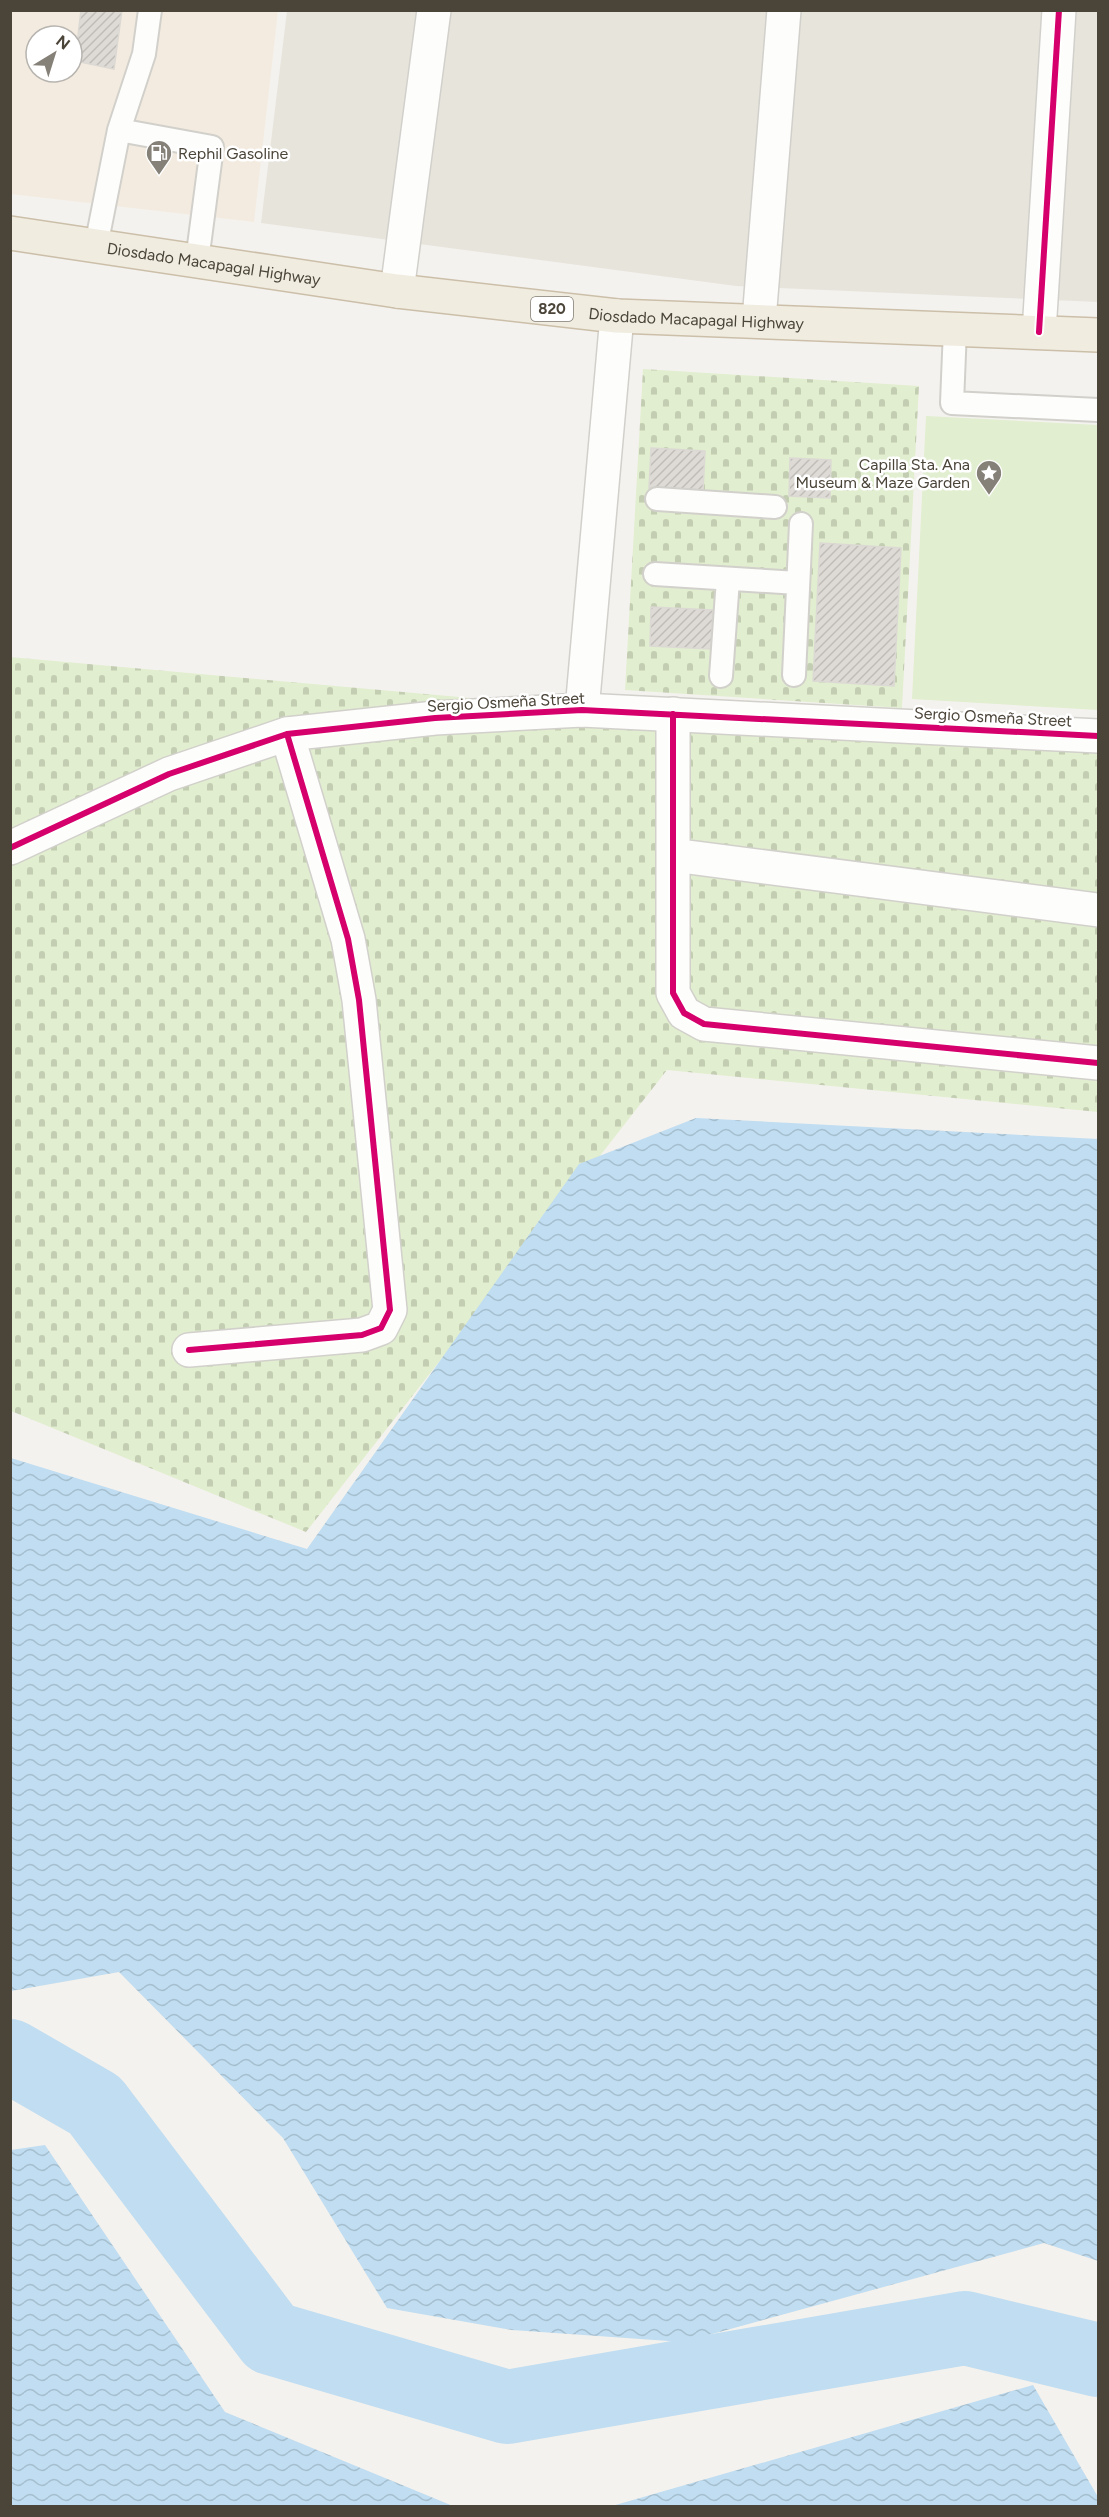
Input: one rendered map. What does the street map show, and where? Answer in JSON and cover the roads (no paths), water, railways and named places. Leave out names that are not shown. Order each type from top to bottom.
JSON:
[{"type":"highway","name":"Diosdado Macapagal Highway","points":[[10,233],[397,291],[616,316],[1098,335]]},
{"type":"street","points":[[397,291],[434,10]]},
{"type":"street","points":[[759,320],[784,10]]},
{"type":"street","points":[[1039,332],[1059,10]]},
{"type":"street","points":[[582,710],[616,316]]},
{"type":"street","name":"Sergio Osmeña Street","points":[[10,848],[168,774],[287,734],[435,718],[582,710],[1098,735]]},
{"type":"street","points":[[673,714],[673,993],[684,1013],[704,1024],[1098,1064]]},
{"type":"street","points":[[189,1350],[362,1335],[381,1328],[390,1310],[357,990],[348,939],[287,734]]},
{"type":"street","points":[[673,855],[1098,910]]},
{"type":"lane","points":[[96,246],[119,130],[144,54],[150,10]]},
{"type":"lane","points":[[119,130],[212,147],[197,261]]},
{"type":"lane","points":[[955,329],[952,403],[1098,411]]},
{"type":"lane","points":[[657,499],[775,507]]},
{"type":"lane","points":[[794,675],[801,524]]},
{"type":"lane","points":[[655,574],[798,583]]},
{"type":"lane","points":[[721,676],[728,579]]},
{"type":"water","points":[[696,1118],[1098,1139],[1098,2261],[1044,2243],[683,2342],[512,2330],[387,2308],[283,2138],[119,1972],[11,1991],[11,1458],[307,1549],[579,1164]]},
{"type":"water","points":[[45,2145],[225,2412],[453,2506],[11,2506],[11,2150]]},
{"type":"water","points":[[1033,2385],[1098,2497],[1098,2506],[612,2506]]},
{"type":"waterway","points":[[10,2056],[95,2105],[271,2338],[507,2407],[965,2328],[1098,2360]]},
{"type":"place","name":"Rephil Gasoline","points":[[159,176]]},
{"type":"place","name":"Capilla Sta. Ana Museum & Maze Garden","points":[[989,496]]}]
